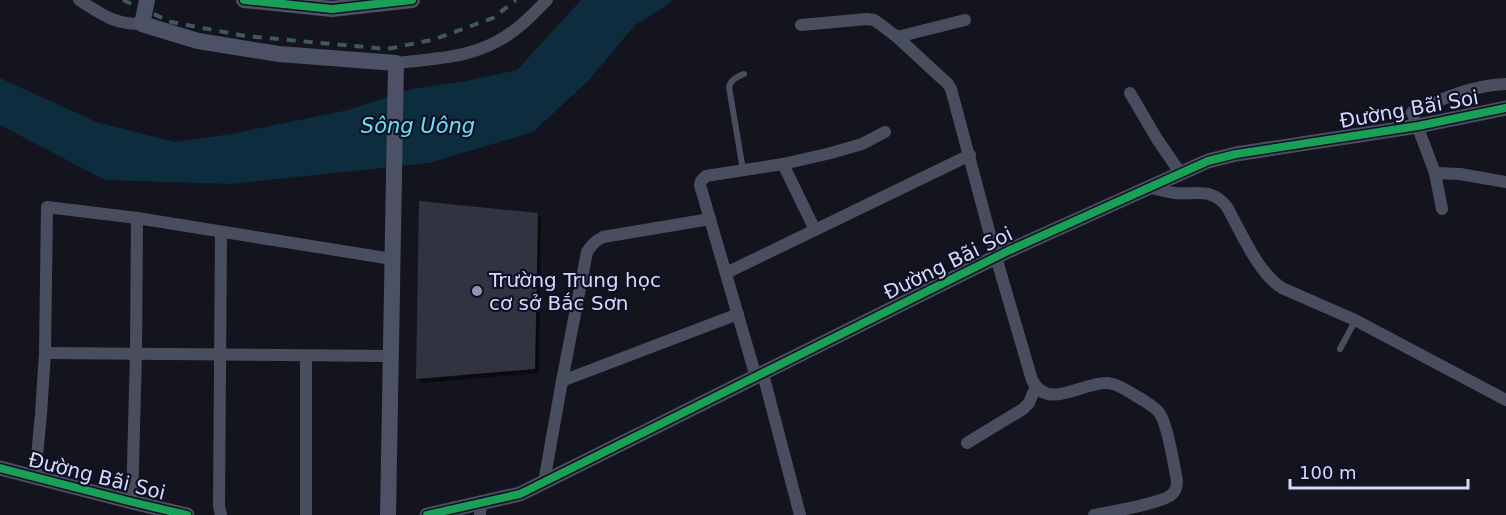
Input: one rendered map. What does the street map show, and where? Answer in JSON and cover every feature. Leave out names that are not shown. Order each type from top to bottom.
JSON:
[{"type":"main road","points":[[147,0],[141,24],[198,41],[279,54],[396,68],[388,515]]},
{"type":"main road","points":[[244,0],[332,9],[361,3],[412,0]]},
{"type":"street","points":[[80,0],[110,19],[122,23],[141,24]]},
{"type":"street","points":[[396,68],[465,55],[492,45],[516,29],[547,0]]},
{"type":"street","points":[[801,25],[867,19],[874,21],[897,37],[948,84],[1035,386],[1044,393],[1056,395],[1100,383],[1117,384],[1152,405],[1161,415],[1177,481],[1173,494],[1161,500],[1094,515]]},
{"type":"street","points":[[897,37],[965,20]]},
{"type":"street","points":[[1442,209],[1435,173],[1412,112],[1476,87],[1506,84]]},
{"type":"street","points":[[1130,93],[1181,174]]},
{"type":"street","name":"Đường Bãi Soi","points":[[427,515],[481,509],[520,494],[996,257],[1208,161],[1418,126],[1506,108]]},
{"type":"street","points":[[800,515],[700,184],[706,176],[783,164],[847,149],[885,132]]},
{"type":"street","points":[[726,273],[970,155]]},
{"type":"street","points":[[783,164],[815,230]]},
{"type":"street","points":[[1435,173],[1460,174],[1506,182]]},
{"type":"street","points":[[1151,188],[1176,193],[1202,193],[1216,196],[1227,207],[1261,267],[1274,283],[1355,320],[1506,400]]},
{"type":"street","points":[[35,477],[45,353],[47,207],[137,218],[392,259]]},
{"type":"street","points":[[132,502],[137,218]]},
{"type":"street","points":[[544,482],[587,252],[591,245],[603,237],[710,219]]},
{"type":"street","points":[[221,232],[219,506],[221,515]]},
{"type":"street","points":[[562,381],[738,314]]},
{"type":"street","points":[[45,353],[391,356]]},
{"type":"street","points":[[306,356],[306,515]]},
{"type":"street","points":[[967,443],[1023,409],[1029,403],[1035,386]]},
{"type":"street","name":"Đường Bãi Soi","points":[[0,468],[187,515]]},
{"type":"lane","points":[[743,170],[729,87],[733,79],[744,74]]},
{"type":"lane","points":[[1340,349],[1355,320]]},
{"type":"water","name":"Sông Uông","points":[[581,0],[673,0],[635,25],[589,80],[533,132],[429,163],[231,184],[105,180],[0,125],[0,78],[96,122],[175,142],[231,134],[348,110],[412,89],[517,70]]},
{"type":"building","name":"Trường Trung học cơ sở Bắc Sơn","points":[[419,201],[538,213],[535,369],[416,379]]},
{"type":"railway","points":[[123,0],[171,22],[245,36],[387,49],[432,40],[493,18],[516,0]]},
{"type":"cycle path","points":[[244,0],[332,9],[412,0]]},
{"type":"cycle path","points":[[427,515],[520,494],[1008,251],[1208,161],[1236,154],[1418,126],[1506,108]]},
{"type":"cycle path","points":[[0,468],[187,515]]},
{"type":"place","name":"Trường Trung học cơ sở Bắc Sơn","points":[[477,291]]}]
